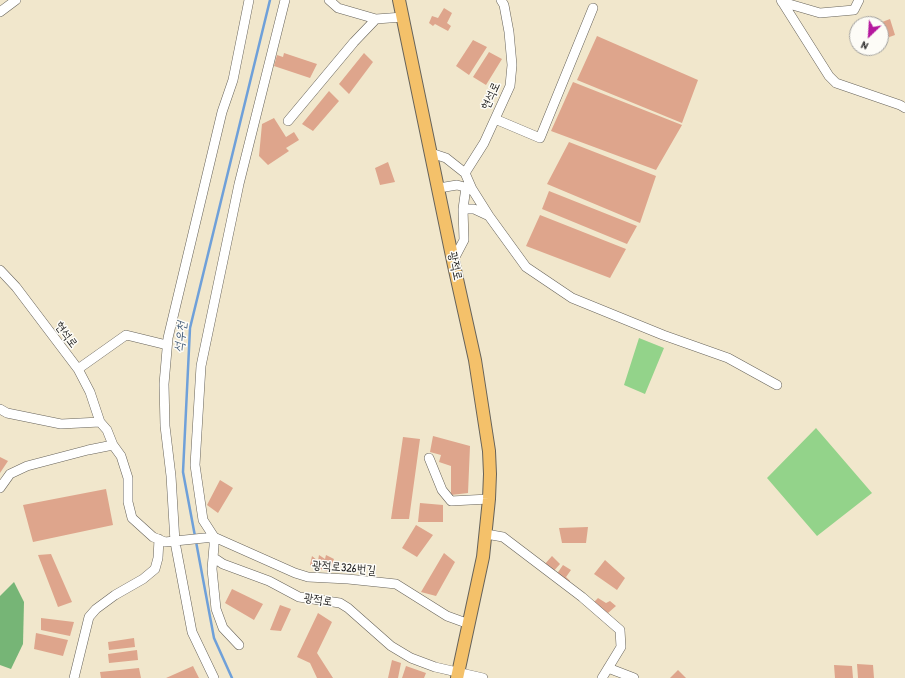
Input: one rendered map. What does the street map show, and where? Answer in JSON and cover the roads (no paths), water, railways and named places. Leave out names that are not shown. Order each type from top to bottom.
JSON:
[{"type":"main road","name":"광적로","points":[[399,0],[475,360],[488,444],[490,474],[489,500],[483,557],[458,673]]},
{"type":"street","points":[[0,12],[16,0]]},
{"type":"street","points":[[214,678],[192,632],[175,542],[171,476],[165,426],[164,384],[167,345],[222,112],[233,80],[249,0]]},
{"type":"street","points":[[239,645],[223,628],[216,609],[212,569],[214,546],[203,520],[196,466],[201,366],[239,184],[285,0]]},
{"type":"street","points":[[329,0],[338,8],[376,19],[403,17]]},
{"type":"street","name":"현석로","points":[[466,173],[484,143],[510,86],[512,65],[509,32],[504,5],[501,0]]},
{"type":"street","points":[[782,1],[820,13],[854,10],[859,0]]},
{"type":"street","points":[[782,1],[829,76],[836,83],[905,108]]},
{"type":"street","points":[[495,118],[540,138],[594,8]]},
{"type":"street","points":[[288,121],[354,42],[376,19]]},
{"type":"street","points":[[431,153],[446,158],[466,173],[469,188],[526,267],[572,298],[663,335],[728,358],[777,384]]},
{"type":"street","points":[[439,188],[458,185],[469,188]]},
{"type":"street","points":[[453,261],[464,240],[463,209],[469,188]]},
{"type":"street","points":[[463,209],[474,209],[489,216]]},
{"type":"street","name":"현석로","points":[[0,270],[16,287],[78,369],[90,392],[100,422]]},
{"type":"street","points":[[78,369],[126,335],[167,345]]},
{"type":"street","points":[[0,409],[7,413],[61,424],[100,422],[107,430],[113,445],[121,456],[128,478],[128,502],[132,518],[153,537],[165,542],[210,537]]},
{"type":"street","points":[[0,488],[10,474],[27,466],[113,445]]},
{"type":"street","points":[[429,458],[442,490],[451,501],[489,500]]},
{"type":"street","points":[[486,534],[503,537],[582,597],[620,630],[621,647],[602,678]]},
{"type":"street","name":"광적로326번길","points":[[210,537],[295,573],[308,577],[396,584],[447,616],[468,627]]},
{"type":"street","points":[[74,678],[89,618],[96,609],[115,595],[143,579],[155,569],[158,558],[159,540]]},
{"type":"street","name":"광적로","points":[[214,558],[223,564],[269,581],[299,597],[340,603],[348,608],[391,646],[411,658],[435,667],[483,678]]},
{"type":"street","points":[[608,668],[634,678]]},
{"type":"waterway","name":"석우천","points":[[232,678],[214,638],[183,472],[190,328],[270,0]]}]
